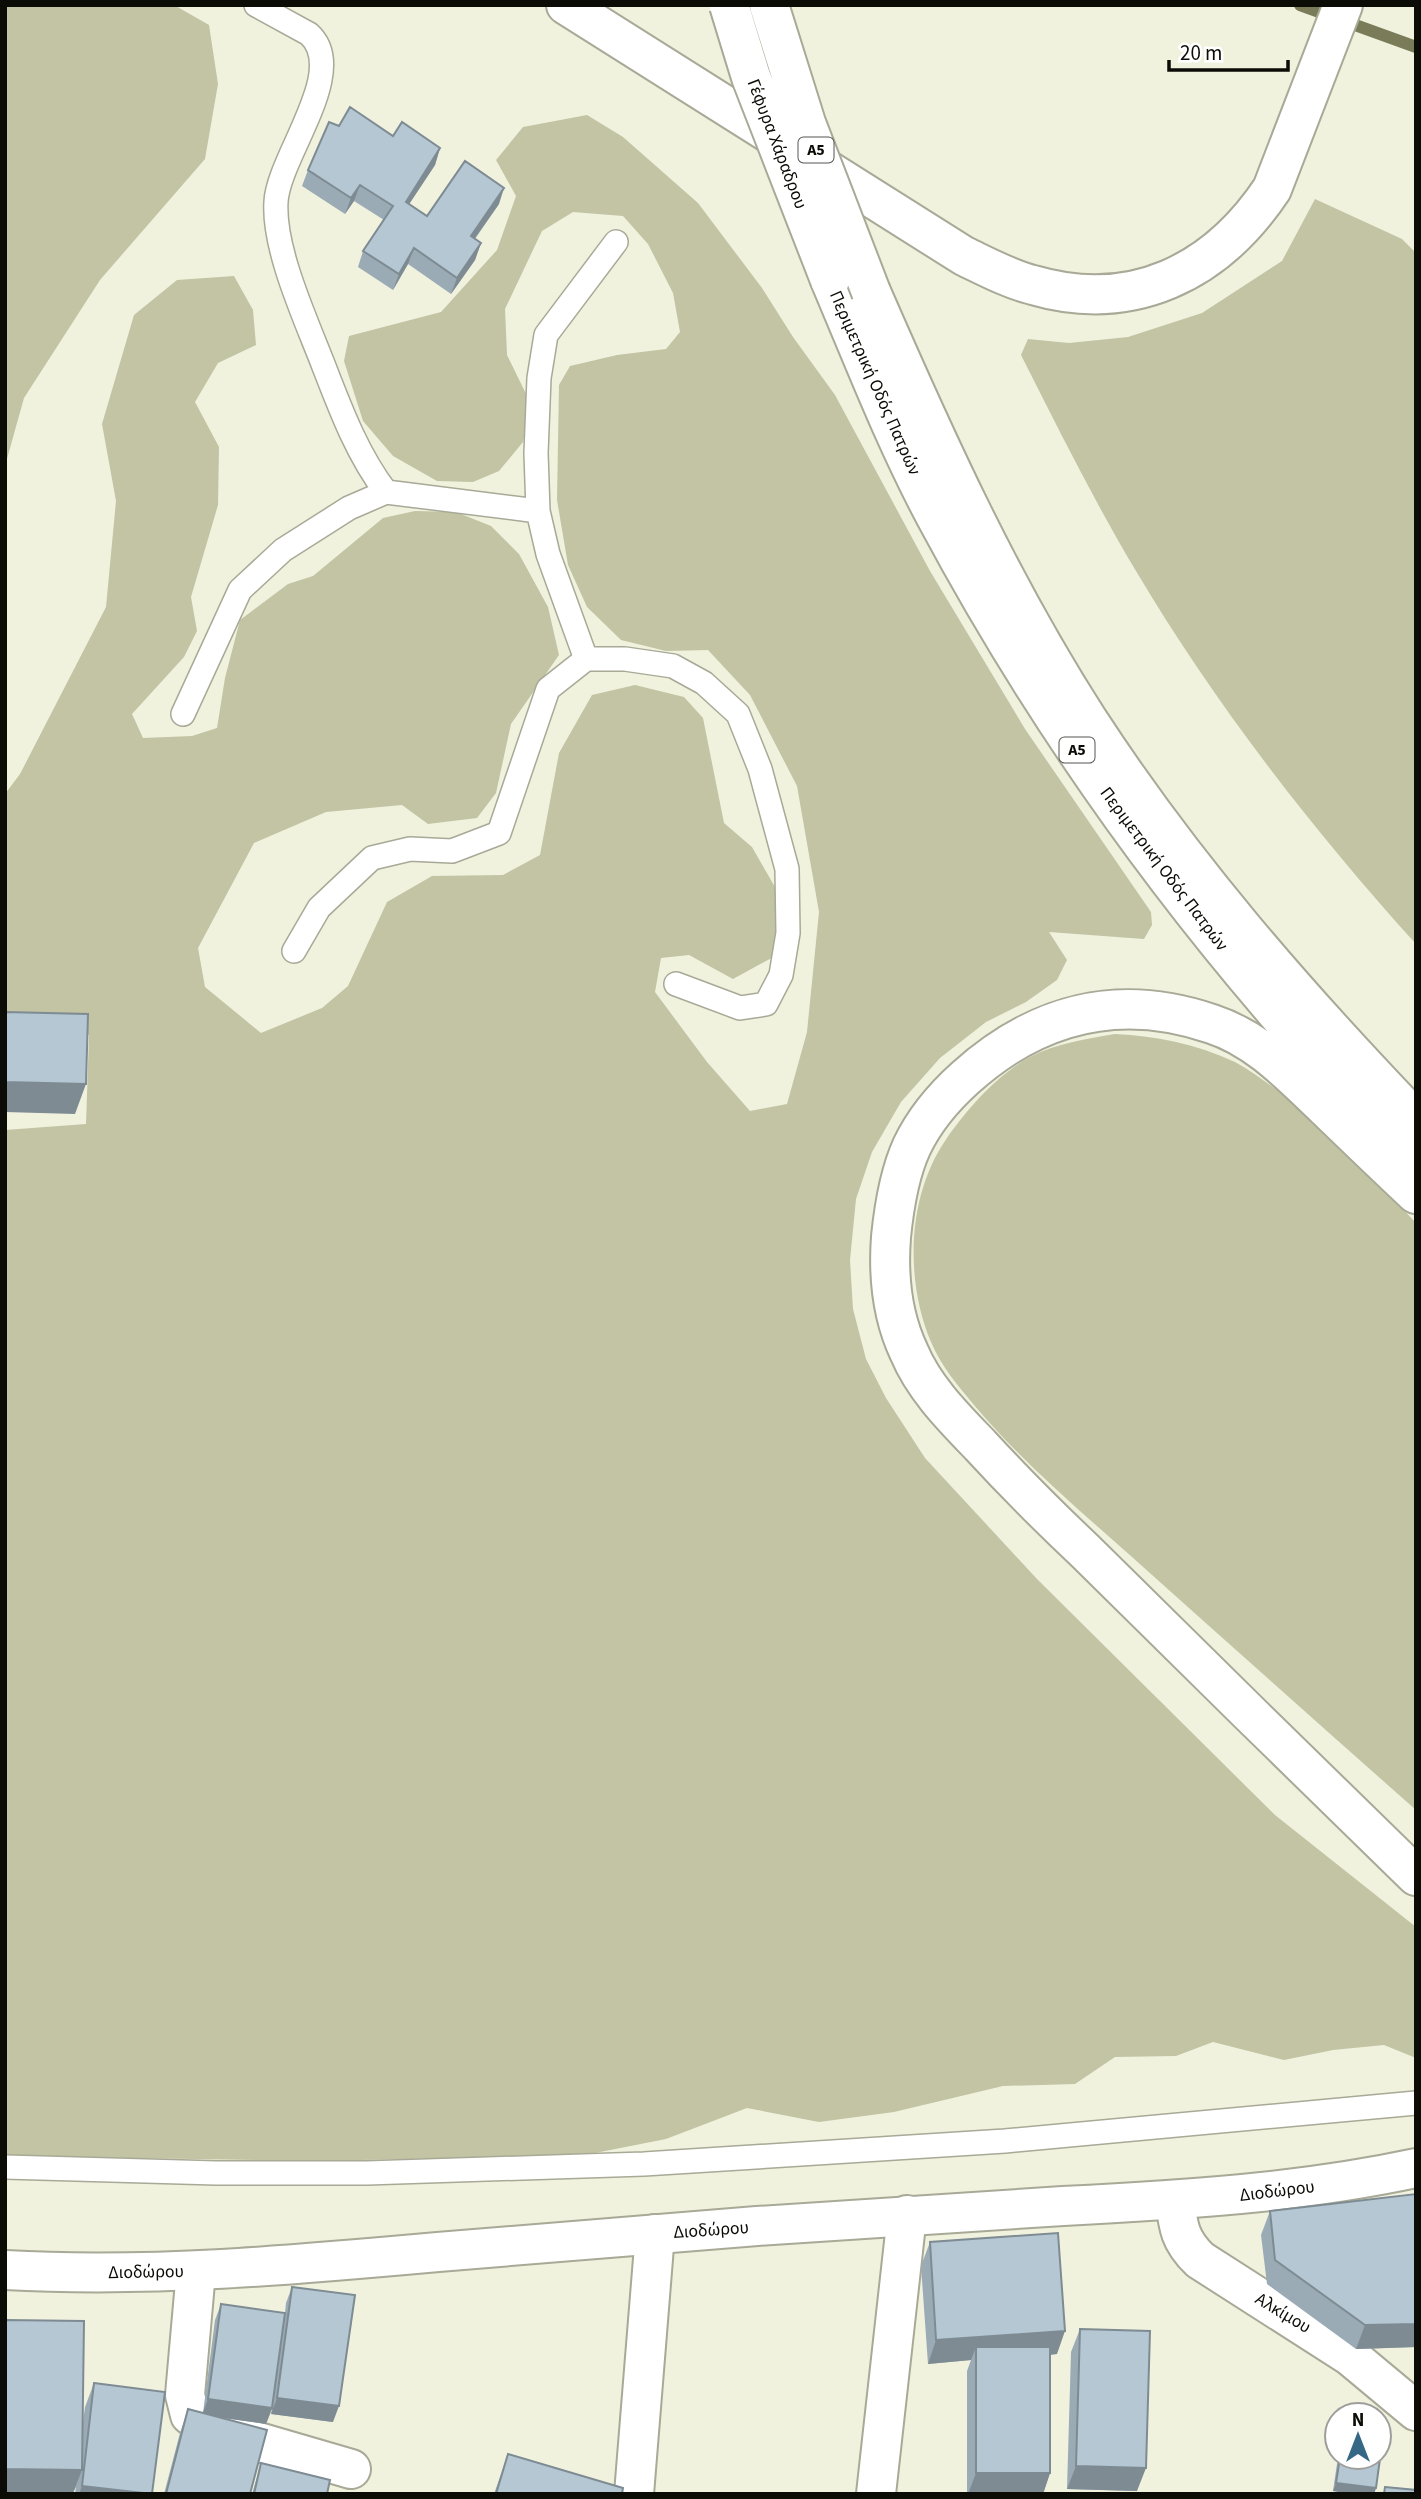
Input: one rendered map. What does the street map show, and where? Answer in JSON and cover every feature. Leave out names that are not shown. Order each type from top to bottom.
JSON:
[{"type":"main road","points":[[566,5],[964,256],[1033,286],[1094,294],[1128,292],[1157,285],[1189,271],[1214,253],[1249,220],[1272,189],[1343,5]]},
{"type":"main road","name":"Γέφυρα Χάραδρου","points":[[729,5],[751,78],[830,280]]},
{"type":"main road","name":"Γέφυρα Χάραδρου","points":[[769,5],[806,123],[871,292]]},
{"type":"main road","name":"Περιμετρική Οδός Πατρών","points":[[830,280],[881,401],[936,518],[995,621],[1063,730],[1133,832],[1277,1014],[1416,1160]]},
{"type":"main road","name":"Περιμετρική Οδός Πατρών","points":[[871,292],[926,420],[977,527],[1089,720],[1221,904],[1297,994],[1416,1120]]},
{"type":"main road","points":[[1416,1194],[1269,1054],[1238,1035],[1212,1024],[1162,1012],[1099,1010],[1047,1023],[1021,1036],[976,1068],[940,1105],[912,1146],[903,1172],[892,1224],[890,1272],[898,1327],[908,1352],[920,1376],[952,1416],[1017,1485],[1416,1876]]},
{"type":"main road","name":"Διοδώρου","points":[[5,2270],[92,2273],[196,2271],[907,2215],[1236,2196],[1312,2187],[1416,2168]]},
{"type":"main road","name":"Αλκίμου","points":[[1175,2200],[1184,2242],[1200,2260],[1350,2356],[1416,2411]]},
{"type":"main road","points":[[876,2494],[907,2215]]},
{"type":"main road","points":[[634,2494],[655,2234]]},
{"type":"main road","points":[[196,2271],[185,2395],[190,2415],[207,2427],[351,2469]]},
{"type":"lane","points":[[257,5],[309,34],[315,39],[320,52],[320,74],[313,105],[280,183],[276,201],[278,230],[294,289],[339,408],[371,472],[386,492]]},
{"type":"lane","points":[[586,659],[548,554],[538,511],[536,453],[539,378],[546,335],[616,242]]},
{"type":"lane","points":[[183,715],[240,590],[283,550],[349,508],[386,492],[538,511]]},
{"type":"lane","points":[[294,951],[319,908],[372,858],[411,849],[452,851],[499,834],[548,689],[586,659],[625,659],[673,666],[704,682],[737,715],[763,781],[787,869],[788,933],[781,975],[766,1004],[740,1008],[676,984]]},
{"type":"lane","points":[[5,2167],[216,2173],[367,2173],[644,2164],[1005,2141],[1416,2103]]},
{"type":"green space","points":[[5,5],[174,5],[209,25],[218,84],[205,159],[100,280],[24,398],[5,466]]},
{"type":"green space","points":[[587,115],[623,137],[698,203],[762,288],[835,395],[930,571],[1025,729],[1151,912],[1152,925],[1144,939],[1049,932],[1067,960],[1057,980],[1026,1002],[986,1022],[940,1058],[901,1102],[872,1152],[856,1199],[850,1260],[853,1309],[866,1359],[886,1398],[925,1458],[1037,1579],[1275,1815],[1416,1927],[1416,2058],[1384,2045],[1333,2050],[1284,2060],[1213,2042],[1176,2056],[1115,2057],[1075,2084],[1003,2086],[894,2112],[819,2122],[747,2108],[666,2139],[585,2155],[316,2161],[5,2156],[5,1130],[86,1124],[89,1035],[5,1032],[5,794],[20,774],[106,607],[116,501],[102,424],[134,315],[177,280],[234,276],[253,310],[256,345],[218,363],[195,402],[219,447],[218,505],[191,597],[197,631],[184,657],[132,714],[143,738],[192,736],[217,728],[225,678],[240,620],[288,584],[313,576],[383,518],[415,511],[456,512],[491,526],[519,554],[548,607],[559,655],[511,724],[496,793],[477,818],[428,824],[402,805],[326,812],[254,843],[198,948],[205,987],[261,1033],[322,1008],[348,986],[387,902],[432,876],[503,875],[540,855],[559,753],[592,695],[635,685],[684,697],[703,718],[724,823],[752,847],[779,894],[777,955],[733,979],[689,955],[661,958],[655,992],[707,1062],[750,1111],[787,1104],[807,1032],[819,912],[797,786],[750,695],[708,650],[666,651],[621,640],[587,607],[568,565],[557,500],[559,385],[570,366],[617,355],[666,349],[680,332],[673,293],[648,244],[623,216],[573,212],[542,231],[505,309],[507,355],[531,404],[523,442],[499,471],[473,482],[437,481],[393,456],[363,421],[344,361],[349,336],[441,312],[497,250],[516,196],[496,160],[523,127]]},
{"type":"green space","points":[[1315,199],[1402,239],[1416,253],[1416,944],[1303,811],[1198,669],[1121,545],[1021,355],[1028,339],[1069,343],[1128,337],[1202,313],[1282,261]]},
{"type":"green space","points":[[1115,1034],[1161,1039],[1191,1046],[1248,1069],[1284,1095],[1353,1156],[1416,1223],[1416,1810],[1030,1465],[962,1391],[931,1342],[917,1293],[914,1240],[923,1187],[932,1163],[945,1141],[983,1094],[1006,1073],[1030,1057],[1072,1042]]},
{"type":"building","points":[[350,107],[393,136],[402,122],[440,148],[406,202],[427,216],[465,161],[504,188],[471,236],[481,243],[457,278],[414,248],[399,274],[363,251],[393,206],[360,185],[351,198],[308,170],[329,122],[339,126]]},
{"type":"building","points":[[5,1012],[88,1014],[86,1084],[5,1082]]},
{"type":"building","points":[[1416,2194],[1416,2324],[1365,2325],[1275,2260],[1270,2211]]},
{"type":"building","points":[[1058,2233],[1065,2331],[936,2340],[930,2242]]},
{"type":"building","points":[[292,2287],[355,2295],[339,2406],[277,2398]]},
{"type":"building","points":[[221,2304],[285,2313],[272,2408],[208,2399]]},
{"type":"building","points":[[5,2320],[84,2321],[82,2470],[5,2469]]},
{"type":"building","points":[[1080,2329],[1150,2331],[1146,2468],[1076,2466]]},
{"type":"building","points":[[976,2347],[1050,2347],[1050,2473],[976,2473]]},
{"type":"building","points":[[94,2383],[165,2392],[152,2494],[82,2486]]},
{"type":"building","points":[[188,2409],[267,2430],[250,2494],[166,2494]]},
{"type":"building","points":[[508,2454],[623,2488],[622,2494],[496,2494]]},
{"type":"building","points":[[261,2463],[330,2480],[327,2494],[254,2494]]},
{"type":"building","points":[[1338,2471],[1378,2471],[1376,2488],[1336,2483]]},
{"type":"building","points":[[1385,2487],[1416,2490],[1416,2494],[1384,2494]]},
{"type":"waterway","points":[[1300,5],[1416,47]]}]
